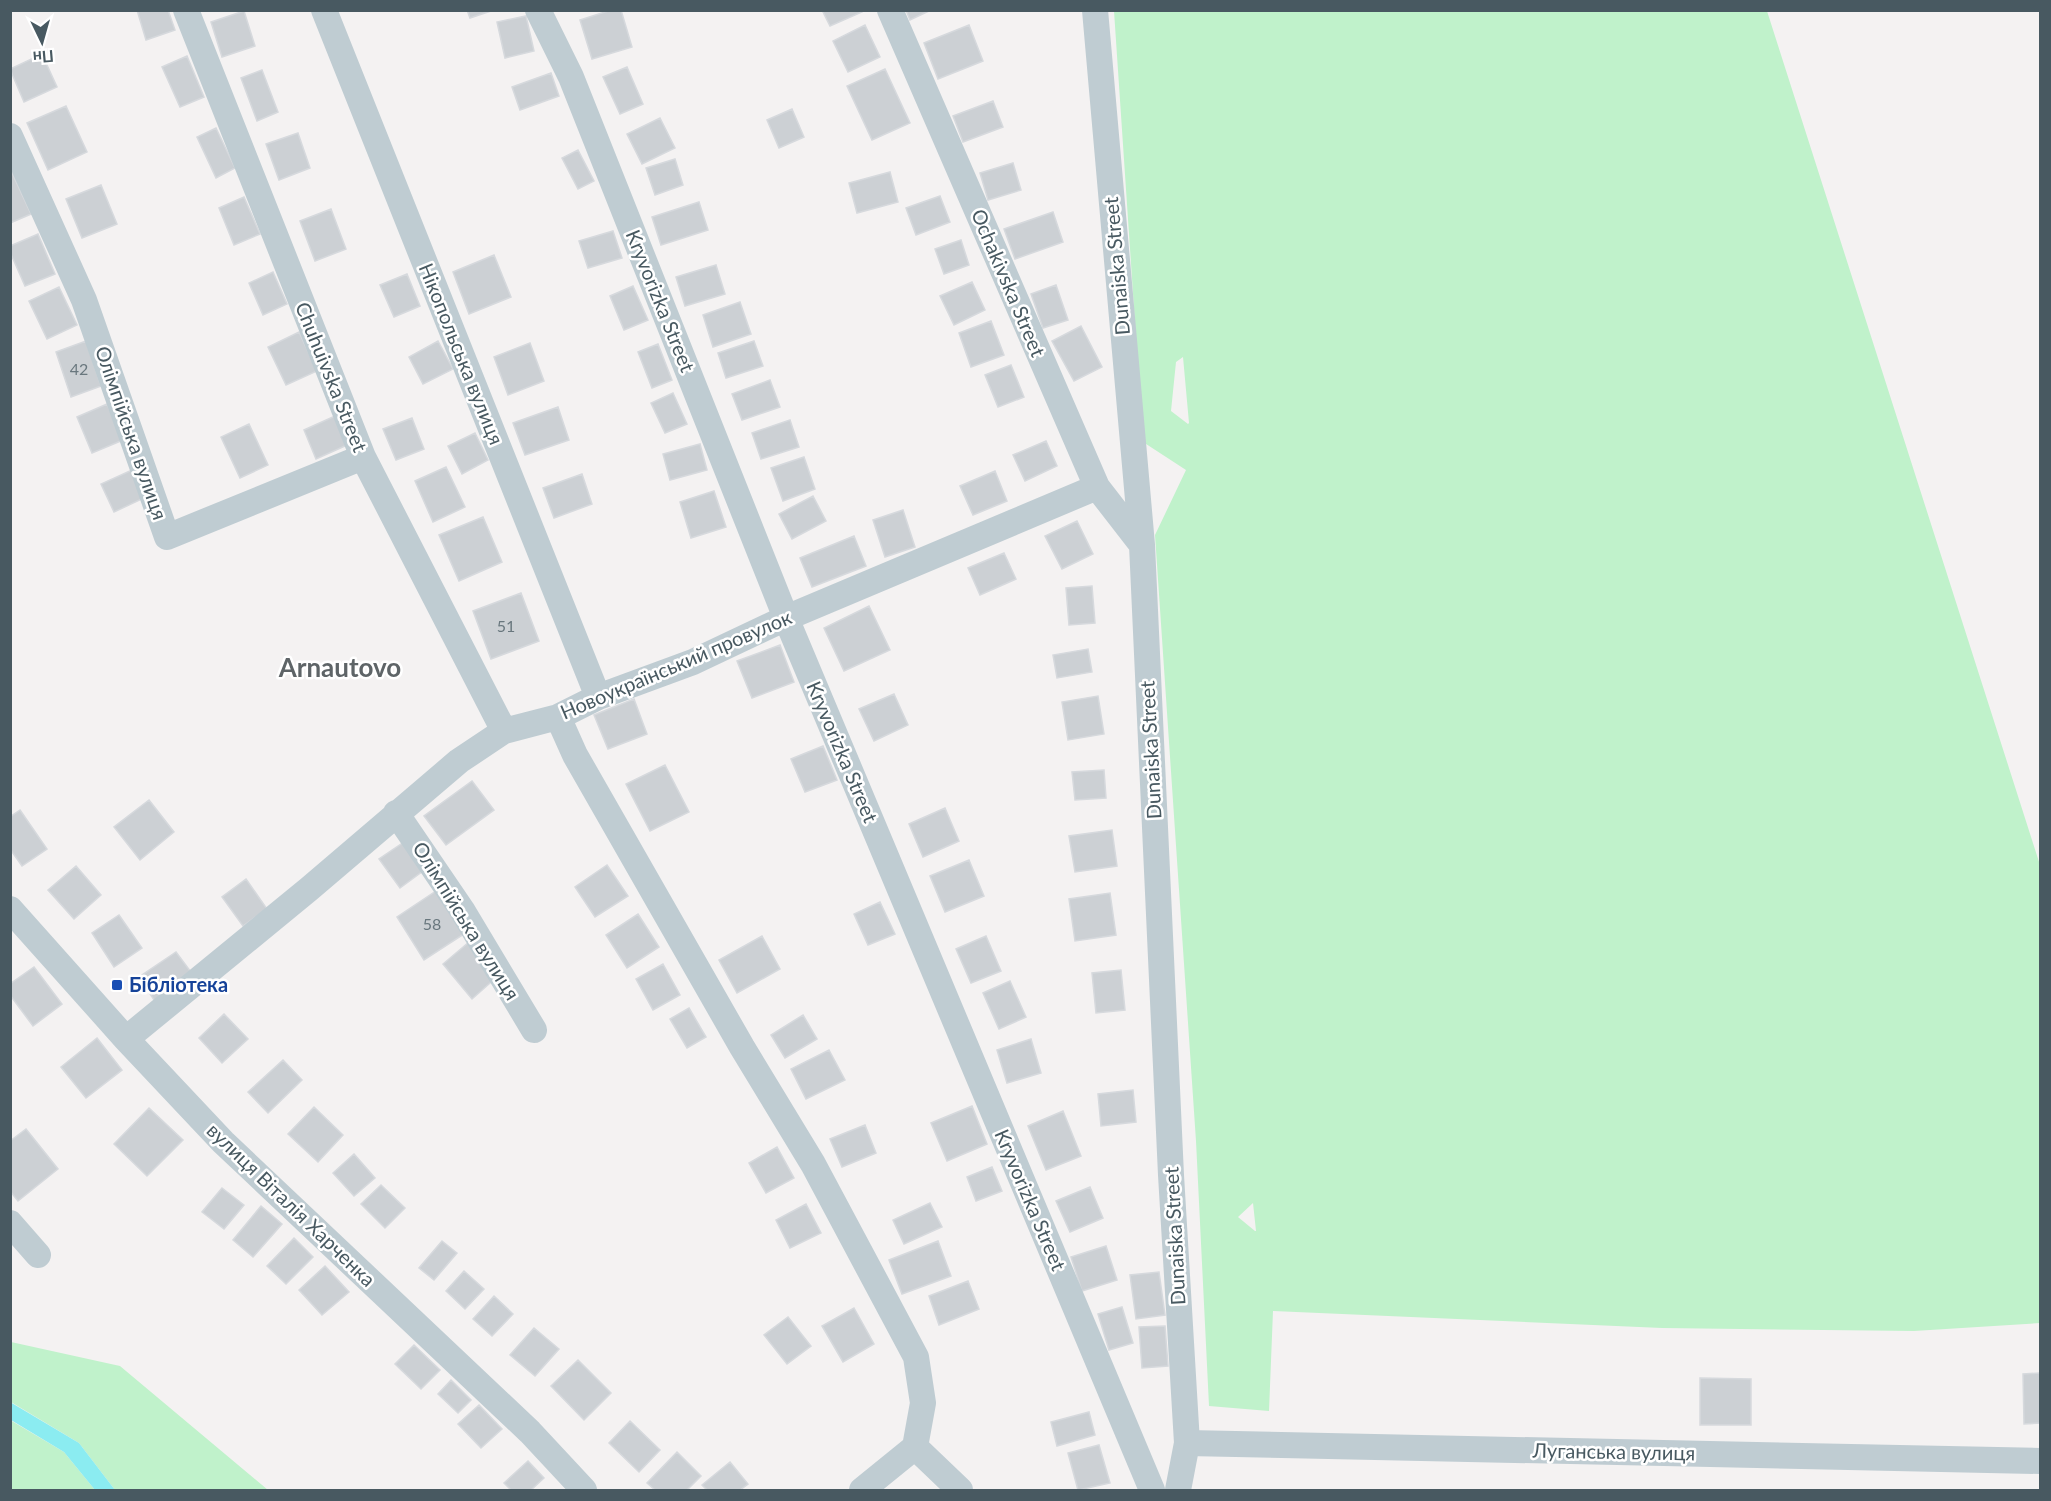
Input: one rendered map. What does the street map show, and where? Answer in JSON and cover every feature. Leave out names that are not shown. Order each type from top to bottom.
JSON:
[{"type":"street","name":"Chuhuivska Street","points":[[186,10],[363,456],[504,731]]},
{"type":"street","name":"Нікопольська вулиця","points":[[324,10],[598,697]]},
{"type":"street","name":"Kryvorizka Street","points":[[538,10],[571,77],[786,618],[1152,1491]]},
{"type":"street","name":"Ochakivska Street","points":[[890,10],[1097,487],[1142,545]]},
{"type":"street","name":"Dunaiska Street","points":[[1095,10],[1142,545],[1170,1151],[1187,1443],[1178,1491]]},
{"type":"street","name":"Олімпійська вулиця","points":[[10,136],[84,300],[167,537],[363,456]]},
{"type":"street","name":"Новоукраїнський провулок","points":[[126,1039],[309,889],[459,761],[504,731],[558,717],[598,697],[693,662],[786,618],[1097,487]]},
{"type":"street","points":[[558,717],[581,765],[742,1047],[813,1164],[915,1357],[922,1403],[915,1447],[862,1491]]},
{"type":"street","name":"Олімпійська вулиця","points":[[396,813],[462,910],[534,1030]]},
{"type":"street","name":"вулиця Віталія Харченка","points":[[10,909],[126,1039],[223,1142],[530,1432],[584,1491]]},
{"type":"street","points":[[10,1223],[38,1255]]},
{"type":"street","name":"Луганська вулиця","points":[[1187,1443],[2040,1461]]},
{"type":"street","points":[[915,1447],[960,1491]]},
{"type":"green space","points":[[1114,11],[1767,11],[2040,865],[2040,1323],[1914,1331],[1662,1328],[1273,1311],[1269,1411],[1209,1406],[1196,1141],[1155,535],[1186,470],[1143,442]],"holes":[[[1183,357],[1189,423],[1188,424],[1171,411],[1176,362]],[[1253,1203],[1256,1231],[1238,1217]]]},
{"type":"green space","points":[[11,1342],[120,1366],[268,1490],[115,1490],[79,1443],[11,1402]]},
{"type":"green space","points":[[10,1420],[64,1452],[95,1490],[11,1490]]},
{"type":"water","points":[[10,1402],[79,1443],[115,1490],[95,1490],[64,1452],[11,1420]]},
{"type":"building","points":[[137,10],[168,10],[175,30],[146,40]]},
{"type":"building","points":[[467,10],[494,10],[470,18]]},
{"type":"building","points":[[611,10],[621,10],[632,47],[592,59],[580,20]]},
{"type":"building","points":[[822,10],[861,10],[862,12],[830,26]]},
{"type":"building","points":[[906,10],[931,10],[910,20]]},
{"type":"building","points":[[244,11],[255,46],[222,57],[211,22]]},
{"type":"building","points":[[526,16],[534,51],[505,58],[497,22]]},
{"type":"building","points":[[865,25],[880,57],[848,72],[833,41]]},
{"type":"building","points":[[969,25],[983,61],[938,79],[924,43]]},
{"type":"building","points":[[42,54],[57,87],[24,102],[10,69]]},
{"type":"building","points":[[187,56],[204,97],[180,107],[162,67]]},
{"type":"building","points":[[627,67],[643,104],[620,114],[603,77]]},
{"type":"building","points":[[885,69],[910,123],[872,140],[847,86]]},
{"type":"building","points":[[262,70],[278,112],[257,121],[241,78]]},
{"type":"building","points":[[551,73],[559,96],[520,110],[512,87]]},
{"type":"building","points":[[993,101],[1003,127],[963,142],[953,116]]},
{"type":"building","points":[[66,106],[87,152],[48,170],[27,123]]},
{"type":"building","points":[[792,109],[804,137],[779,148],[767,120]]},
{"type":"building","points":[[660,118],[675,148],[642,164],[627,134]]},
{"type":"building","points":[[216,128],[235,168],[216,178],[197,137]]},
{"type":"building","points":[[298,133],[310,168],[279,180],[266,144]]},
{"type":"building","points":[[578,150],[594,181],[578,189],[562,158]]},
{"type":"building","points":[[675,159],[683,185],[655,195],[646,168]]},
{"type":"building","points":[[1013,163],[1021,190],[988,200],[980,173]]},
{"type":"building","points":[[890,172],[898,202],[857,213],[849,183]]},
{"type":"building","points":[[12,173],[31,214],[10,223],[10,174]]},
{"type":"building","points":[[101,185],[117,224],[82,238],[66,199]]},
{"type":"building","points":[[940,196],[950,222],[916,235],[906,208]]},
{"type":"building","points":[[244,197],[260,234],[234,245],[219,208]]},
{"type":"building","points":[[699,202],[708,230],[661,245],[652,217]]},
{"type":"building","points":[[331,209],[346,249],[315,261],[300,221]]},
{"type":"building","points":[[1053,212],[1063,242],[1015,259],[1004,229]]},
{"type":"building","points":[[613,231],[622,258],[588,268],[579,241]]},
{"type":"building","points":[[38,234],[55,274],[25,286],[10,252],[10,246]]},
{"type":"building","points":[[961,240],[969,265],[944,274],[935,249]]},
{"type":"building","points":[[494,255],[511,297],[469,314],[453,272]]},
{"type":"building","points":[[716,265],[725,294],[685,306],[676,277]]},
{"type":"building","points":[[273,272],[287,304],[263,315],[249,283]]},
{"type":"building","points":[[407,274],[420,306],[394,317],[380,285]]},
{"type":"building","points":[[972,282],[985,310],[954,325],[940,296]]},
{"type":"building","points":[[1056,285],[1068,320],[1043,328],[1031,294]]},
{"type":"building","points":[[633,286],[648,320],[624,330],[610,296]]},
{"type":"building","points":[[59,287],[77,325],[47,339],[29,301]]},
{"type":"building","points":[[740,302],[751,334],[713,347],[703,315]]},
{"type":"building","points":[[991,321],[1004,355],[971,367],[959,333]]},
{"type":"building","points":[[1081,326],[1102,367],[1074,381],[1052,341]]},
{"type":"building","points":[[299,332],[317,371],[286,385],[268,347]]},
{"type":"building","points":[[86,341],[101,386],[71,397],[56,352]]},
{"type":"building","points":[[438,341],[453,369],[423,384],[409,357]]},
{"type":"building","points":[[754,341],[763,366],[726,378],[718,353]]},
{"type":"building","points":[[530,343],[544,381],[508,395],[494,357]]},
{"type":"building","points":[[658,344],[672,380],[652,388],[638,352]]},
{"type":"building","points":[[1011,365],[1024,397],[998,407],[985,375]]},
{"type":"building","points":[[770,380],[780,407],[742,420],[732,394]]},
{"type":"building","points":[[673,393],[687,424],[665,433],[651,403]]},
{"type":"building","points":[[107,404],[123,440],[92,453],[77,417]]},
{"type":"building","points":[[558,407],[569,440],[525,455],[513,423]]},
{"type":"building","points":[[335,416],[347,445],[316,459],[304,430]]},
{"type":"building","points":[[412,418],[424,449],[396,460],[383,429]]},
{"type":"building","points":[[790,420],[799,447],[761,459],[752,433]]},
{"type":"building","points":[[249,424],[268,465],[240,478],[221,437]]},
{"type":"building","points":[[475,433],[488,460],[462,474],[448,446]]},
{"type":"building","points":[[1046,441],[1057,466],[1025,481],[1013,455]]},
{"type":"building","points":[[700,444],[707,470],[670,480],[663,454]]},
{"type":"building","points":[[804,457],[815,489],[783,501],[771,468]]},
{"type":"building","points":[[446,467],[465,507],[433,522],[415,481]]},
{"type":"building","points":[[132,470],[144,498],[114,512],[101,484]]},
{"type":"building","points":[[995,471],[1007,501],[973,515],[960,486]]},
{"type":"building","points":[[582,474],[592,504],[554,518],[543,488]]},
{"type":"building","points":[[714,491],[726,527],[691,538],[680,502]]},
{"type":"building","points":[[813,496],[826,521],[792,539],[779,514]]},
{"type":"building","points":[[903,510],[915,547],[885,557],[873,520]]},
{"type":"building","points":[[483,517],[502,562],[459,581],[439,535]]},
{"type":"building","points":[[1077,521],[1093,554],[1062,569],[1045,536]]},
{"type":"building","points":[[854,536],[866,566],[812,587],[800,558]]},
{"type":"building","points":[[1004,553],[1016,579],[980,595],[968,568]]},
{"type":"building","points":[[1092,586],[1095,623],[1069,625],[1066,588]]},
{"type":"building","points":[[521,593],[539,641],[491,659],[473,611]]},
{"type":"building","points":[[869,606],[890,650],[844,671],[824,628]]},
{"type":"building","points":[[780,645],[794,682],[752,698],[737,661]]},
{"type":"building","points":[[1088,649],[1092,672],[1057,678],[1053,655]]},
{"type":"building","points":[[894,694],[908,725],[874,741],[859,709]]},
{"type":"building","points":[[1098,696],[1104,734],[1068,740],[1062,702]]},
{"type":"building","points":[[634,699],[647,734],[608,749],[594,715]]},
{"type":"building","points":[[823,746],[837,780],[805,792],[791,759]]},
{"type":"building","points":[[665,765],[689,812],[650,831],[626,784]]},
{"type":"building","points":[[1104,770],[1106,798],[1075,800],[1072,772]]},
{"type":"building","points":[[472,781],[494,810],[446,845],[424,816]]},
{"type":"building","points":[[149,800],[174,832],[140,860],[114,827]]},
{"type":"building","points":[[945,808],[959,841],[923,857],[909,824]]},
{"type":"building","points":[[20,810],[47,849],[22,866],[10,849],[10,817]]},
{"type":"building","points":[[1112,830],[1117,866],[1075,872],[1069,836]]},
{"type":"building","points":[[407,840],[427,868],[400,888],[379,859]]},
{"type":"building","points":[[969,860],[984,896],[945,912],[930,876]]},
{"type":"building","points":[[607,865],[628,896],[595,917],[575,887]]},
{"type":"building","points":[[76,866],[101,895],[74,919],[48,890]]},
{"type":"building","points":[[246,879],[267,909],[243,926],[222,897]]},
{"type":"building","points":[[439,889],[467,932],[424,960],[397,917]]},
{"type":"building","points":[[1110,893],[1116,935],[1075,941],[1069,899]]},
{"type":"building","points":[[880,902],[895,934],[868,945],[854,914]]},
{"type":"building","points":[[638,914],[659,947],[627,968],[606,935]]},
{"type":"building","points":[[119,915],[142,948],[114,967],[92,933]]},
{"type":"building","points":[[762,936],[780,969],[737,993],[719,960]]},
{"type":"building","points":[[986,936],[1001,971],[971,983],[956,949]]},
{"type":"building","points":[[469,942],[498,976],[472,999],[443,964]]},
{"type":"building","points":[[176,952],[194,976],[156,1003],[139,977]]},
{"type":"building","points":[[663,964],[680,995],[653,1010],[636,979]]},
{"type":"building","points":[[34,967],[62,1004],[33,1026],[10,995],[10,984]]},
{"type":"building","points":[[1121,970],[1125,1010],[1096,1013],[1092,973]]},
{"type":"building","points":[[1010,981],[1026,1017],[999,1029],[983,993]]},
{"type":"building","points":[[689,1008],[706,1037],[687,1048],[670,1019]]},
{"type":"building","points":[[224,1014],[248,1039],[222,1063],[199,1038]]},
{"type":"building","points":[[803,1015],[817,1039],[785,1058],[771,1035]]},
{"type":"building","points":[[97,1038],[122,1070],[86,1098],[61,1067]]},
{"type":"building","points":[[1031,1039],[1041,1073],[1007,1083],[997,1050]]},
{"type":"building","points":[[829,1050],[845,1080],[806,1099],[791,1069]]},
{"type":"building","points":[[283,1060],[302,1080],[268,1113],[248,1092]]},
{"type":"building","points":[[1133,1090],[1136,1122],[1101,1126],[1098,1094]]},
{"type":"building","points":[[972,1106],[987,1144],[947,1161],[931,1123]]},
{"type":"building","points":[[314,1107],[343,1135],[318,1162],[288,1134]]},
{"type":"building","points":[[149,1108],[183,1140],[147,1176],[114,1144]]},
{"type":"building","points":[[1063,1111],[1081,1156],[1046,1170],[1028,1126]]},
{"type":"building","points":[[865,1125],[876,1153],[842,1167],[830,1139]]},
{"type":"building","points":[[26,1129],[58,1169],[18,1201],[10,1191],[10,1141]]},
{"type":"building","points":[[777,1147],[794,1178],[766,1193],[749,1163]]},
{"type":"building","points":[[354,1154],[375,1178],[354,1196],[333,1173]]},
{"type":"building","points":[[992,1167],[1002,1191],[976,1201],[967,1177]]},
{"type":"building","points":[[381,1185],[405,1208],[385,1228],[361,1204]]},
{"type":"building","points":[[1090,1187],[1103,1218],[1070,1232],[1056,1201]]},
{"type":"building","points":[[222,1188],[244,1205],[224,1229],[202,1212]]},
{"type":"building","points":[[930,1203],[942,1227],[904,1244],[893,1220]]},
{"type":"building","points":[[806,1204],[821,1233],[790,1248],[776,1220]]},
{"type":"building","points":[[261,1206],[282,1224],[253,1257],[233,1240]]},
{"type":"building","points":[[294,1238],[313,1257],[286,1284],[267,1266]]},
{"type":"building","points":[[442,1241],[457,1253],[434,1280],[419,1268]]},
{"type":"building","points":[[938,1241],[951,1276],[902,1294],[889,1260]]},
{"type":"building","points":[[1106,1246],[1117,1280],[1082,1291],[1071,1257]]},
{"type":"building","points":[[325,1266],[349,1292],[322,1315],[299,1290]]},
{"type":"building","points":[[464,1271],[484,1289],[465,1309],[446,1291]]},
{"type":"building","points":[[1159,1272],[1165,1315],[1136,1319],[1130,1275]]},
{"type":"building","points":[[968,1281],[979,1309],[939,1325],[929,1296]]},
{"type":"building","points":[[494,1296],[513,1314],[492,1336],[473,1319]]},
{"type":"building","points":[[1122,1307],[1133,1343],[1109,1350],[1098,1314]]},
{"type":"building","points":[[854,1308],[874,1344],[843,1362],[822,1326]]},
{"type":"building","points":[[788,1317],[811,1346],[787,1364],[764,1335]]},
{"type":"building","points":[[1165,1326],[1168,1366],[1142,1368],[1139,1327]]},
{"type":"building","points":[[534,1328],[559,1349],[535,1376],[510,1355]]},
{"type":"building","points":[[414,1345],[440,1370],[421,1389],[395,1364]]},
{"type":"building","points":[[578,1360],[611,1393],[584,1420],[551,1386]]},
{"type":"building","points":[[2040,1373],[2040,1423],[2024,1424],[2023,1374]]},
{"type":"building","points":[[1700,1378],[1751,1379],[1751,1425],[1700,1425]]},
{"type":"building","points":[[451,1380],[471,1400],[458,1413],[438,1394]]},
{"type":"building","points":[[479,1405],[502,1429],[481,1448],[458,1424]]},
{"type":"building","points":[[1089,1412],[1095,1435],[1057,1446],[1051,1422]]},
{"type":"building","points":[[630,1421],[660,1450],[639,1472],[609,1443]]},
{"type":"building","points":[[1099,1445],[1110,1483],[1078,1490],[1068,1453]]},
{"type":"building","points":[[677,1452],[701,1476],[687,1490],[655,1490],[647,1483]]},
{"type":"building","points":[[528,1461],[544,1478],[531,1490],[511,1490],[504,1483]]},
{"type":"building","points":[[730,1462],[748,1484],[740,1490],[707,1490],[702,1485]]},
{"type":"place","name":"Бібліотека","points":[[117,985]]},
{"type":"district","name":"Arnautovo","points":[[340,668]]}]
